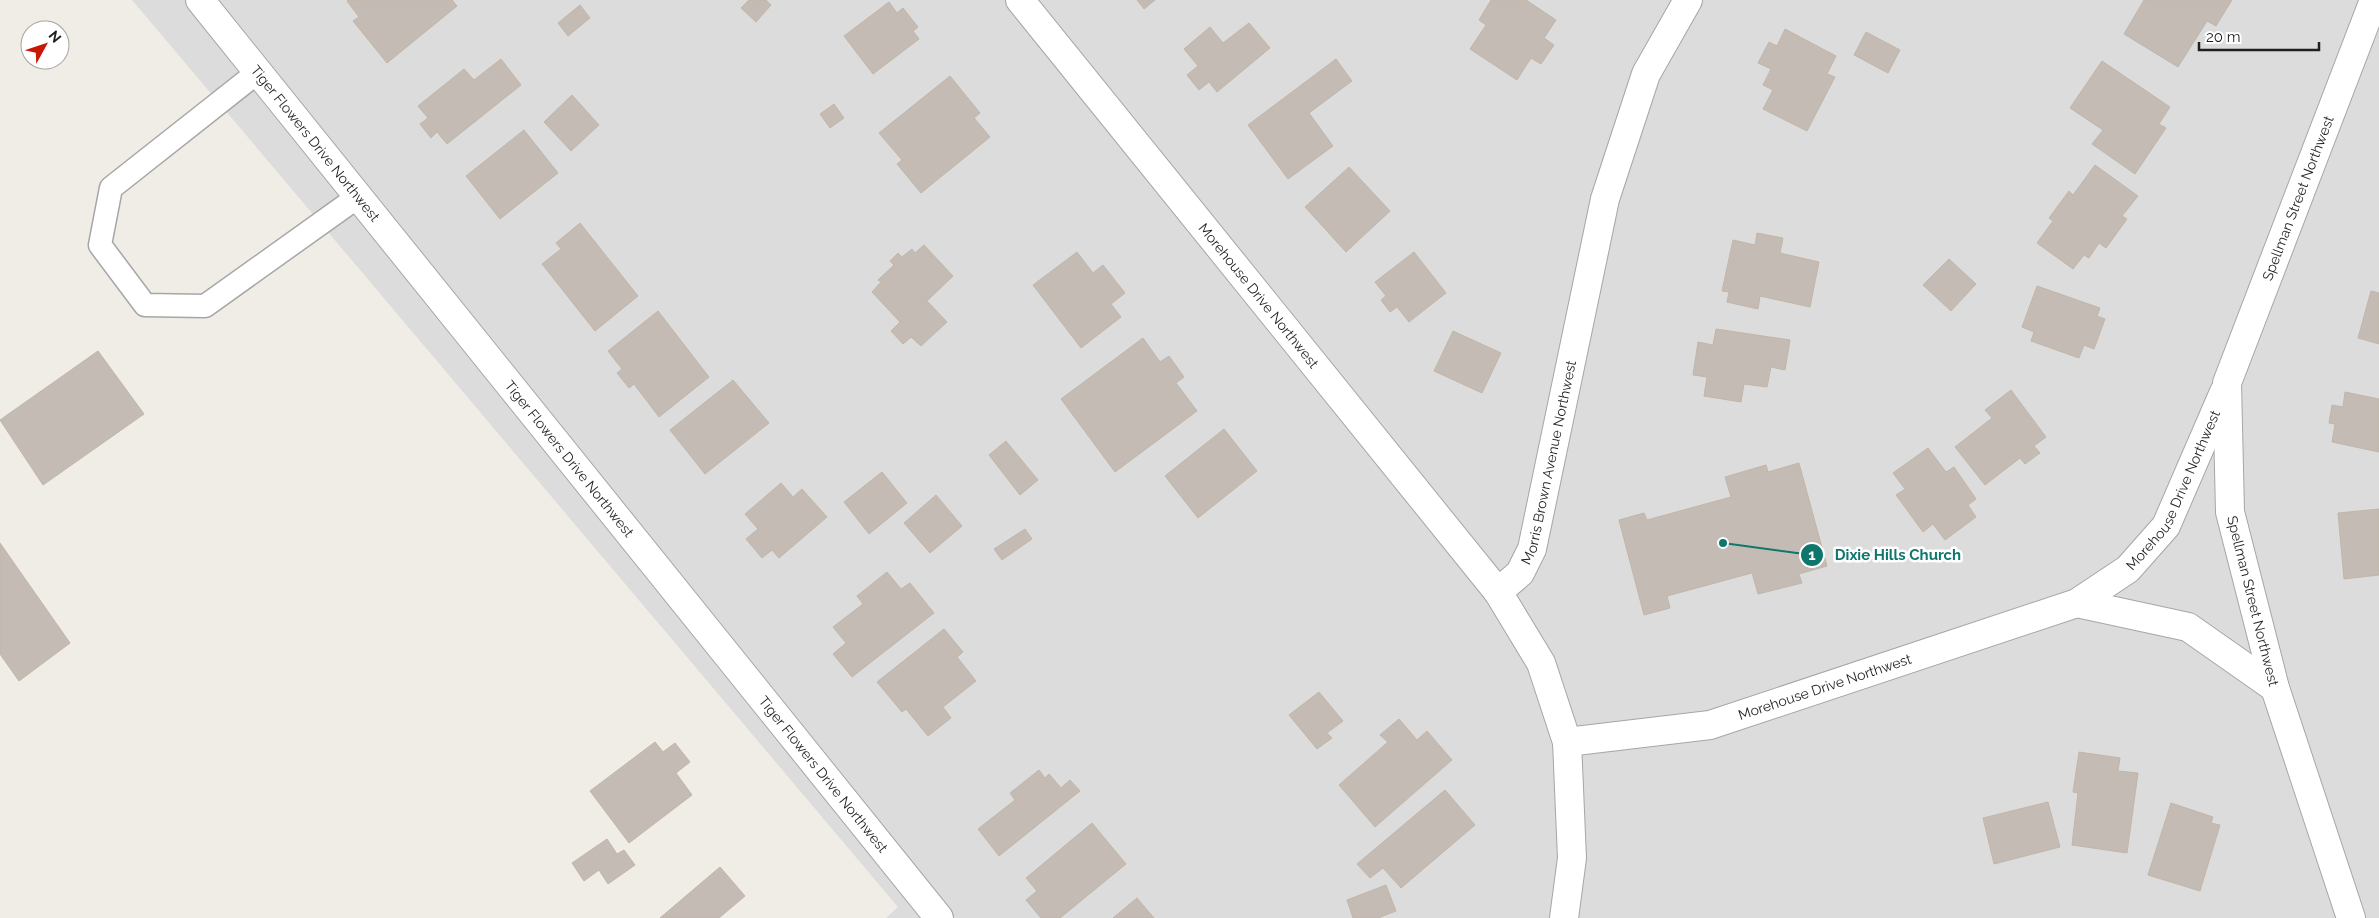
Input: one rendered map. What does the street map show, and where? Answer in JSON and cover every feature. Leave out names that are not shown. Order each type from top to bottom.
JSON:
[{"type":"street","name":"Tiger Flowers Drive Northwest","points":[[200,0],[939,918]]},
{"type":"street","name":"Morehouse Drive Northwest","points":[[1020,0],[1498,592]]},
{"type":"street","name":"Morris Brown Avenue Northwest","points":[[1498,592],[1520,573],[1532,549],[1605,199],[1646,74],[1688,0]]},
{"type":"street","name":"Spellman Street Northwest","points":[[2351,918],[2275,688],[2230,512],[2227,382],[2374,0]]},
{"type":"street","name":"Morehouse Drive Northwest","points":[[1567,742],[1710,725],[2077,603],[2128,569],[2166,526],[2227,382]]},
{"type":"street","points":[[1498,592],[1541,663],[1567,742],[1572,858],[1564,918]]},
{"type":"street","points":[[2077,603],[2188,627],[2275,688]]},
{"type":"lane","points":[[258,72],[111,188],[100,244],[146,305],[205,306],[359,196]]},
{"type":"shaded area","points":[[132,0],[2379,0],[2379,918],[886,918],[898,907]]},
{"type":"building","points":[[348,0],[452,0],[457,6],[387,63],[353,21],[359,17]]},
{"type":"building","points":[[749,0],[766,0],[771,5],[756,22],[741,8]]},
{"type":"building","points":[[1137,0],[1155,0],[1144,9]]},
{"type":"building","points":[[1491,0],[1526,0],[1556,20],[1544,38],[1554,45],[1541,64],[1531,58],[1517,80],[1470,49],[1486,25],[1479,20]]},
{"type":"building","points":[[2144,0],[2232,0],[2216,26],[2207,21],[2178,67],[2124,34]]},
{"type":"building","points":[[889,2],[897,13],[903,8],[918,27],[913,31],[919,39],[873,74],[844,36]]},
{"type":"building","points":[[580,5],[590,18],[568,36],[558,23]]},
{"type":"building","points":[[1249,23],[1270,48],[1217,92],[1209,82],[1199,90],[1187,75],[1198,66],[1184,49],[1210,27],[1223,43]]},
{"type":"building","points":[[1785,29],[1836,56],[1827,74],[1835,77],[1807,131],[1763,109],[1773,90],[1763,85],[1771,69],[1758,63],[1769,42],[1777,46]]},
{"type":"building","points":[[1866,32],[1900,50],[1888,73],[1854,55]]},
{"type":"building","points":[[501,59],[521,85],[447,144],[437,132],[431,138],[420,124],[428,118],[418,106],[464,69],[474,80]]},
{"type":"building","points":[[1336,59],[1352,81],[1309,113],[1333,146],[1288,179],[1248,125]]},
{"type":"building","points":[[2102,61],[2170,107],[2159,124],[2166,128],[2135,174],[2092,144],[2103,130],[2070,108]]},
{"type":"building","points":[[950,76],[980,113],[974,118],[990,137],[921,193],[897,164],[902,160],[879,133]]},
{"type":"building","points":[[572,95],[599,125],[571,151],[544,122]]},
{"type":"building","points":[[834,104],[844,118],[830,128],[820,114]]},
{"type":"building","points":[[524,130],[558,173],[500,219],[466,176]]},
{"type":"building","points":[[2095,165],[2138,196],[2122,216],[2127,219],[2106,248],[2099,243],[2089,258],[2084,255],[2073,269],[2037,243],[2053,221],[2049,218],[2069,191],[2073,195]]},
{"type":"building","points":[[1349,167],[1390,211],[1346,252],[1305,207]]},
{"type":"building","points":[[580,223],[638,296],[595,331],[542,264],[561,249],[556,243]]},
{"type":"building","points":[[1757,233],[1783,238],[1780,253],[1819,262],[1810,307],[1760,296],[1758,309],[1727,302],[1729,292],[1722,291],[1733,240],[1755,245]]},
{"type":"building","points":[[924,245],[953,276],[927,301],[947,322],[921,346],[911,337],[903,344],[891,331],[900,322],[872,292],[881,282],[878,280],[894,265],[890,261],[898,253],[902,257],[912,249],[915,253]]},
{"type":"building","points":[[1077,252],[1093,273],[1103,265],[1125,293],[1111,304],[1121,317],[1081,348],[1033,285]]},
{"type":"building","points":[[1414,252],[1446,293],[1409,322],[1397,307],[1390,312],[1381,300],[1386,296],[1375,282]]},
{"type":"building","points":[[1949,259],[1976,284],[1951,311],[1923,285]]},
{"type":"building","points":[[2037,286],[2100,308],[2097,316],[2105,319],[2094,349],[2084,345],[2079,358],[2031,341],[2034,332],[2022,327]]},
{"type":"building","points":[[2371,291],[2379,293],[2379,344],[2358,338]]},
{"type":"building","points":[[658,311],[709,377],[659,417],[634,384],[629,388],[617,373],[622,369],[608,351]]},
{"type":"building","points":[[1716,329],[1790,340],[1785,370],[1771,367],[1767,387],[1744,384],[1741,402],[1704,396],[1707,377],[1693,375],[1698,342],[1713,345]]},
{"type":"building","points":[[1453,331],[1501,353],[1482,393],[1434,371]]},
{"type":"building","points":[[1143,338],[1160,362],[1169,356],[1184,377],[1176,383],[1197,411],[1115,472],[1061,399]]},
{"type":"building","points":[[98,351],[144,414],[43,485],[0,420]]},
{"type":"building","points":[[733,380],[769,423],[705,474],[670,430]]},
{"type":"building","points":[[2011,390],[2046,437],[2034,446],[2040,453],[2025,464],[2020,458],[1985,485],[1955,447],[1992,418],[1985,410]]},
{"type":"building","points":[[2345,392],[2379,399],[2379,452],[2332,442],[2335,424],[2329,423],[2332,405],[2343,407]]},
{"type":"building","points":[[1224,429],[1257,471],[1198,518],[1165,476]]},
{"type":"building","points":[[1006,441],[1038,480],[1020,495],[989,455]]},
{"type":"building","points":[[1928,448],[1946,472],[1954,467],[1976,499],[1968,505],[1976,517],[1945,540],[1933,524],[1923,532],[1896,495],[1905,489],[1893,473]]},
{"type":"building","points":[[1799,463],[1827,566],[1799,574],[1802,583],[1758,594],[1752,573],[1667,596],[1670,608],[1644,615],[1619,520],[1644,513],[1647,520],[1731,497],[1725,477],[1766,465],[1768,472]]},
{"type":"building","points":[[882,472],[907,503],[869,534],[844,502]]},
{"type":"building","points":[[781,483],[793,497],[802,489],[827,517],[779,558],[772,550],[762,558],[746,539],[758,529],[745,514]]},
{"type":"building","points":[[936,495],[962,526],[930,553],[904,523]]},
{"type":"building","points":[[2379,509],[2379,575],[2344,579],[2338,513]]},
{"type":"building","points":[[1025,529],[1032,539],[1002,560],[994,549]]},
{"type":"building","points":[[0,543],[70,643],[19,681],[0,654]]},
{"type":"building","points":[[887,572],[901,589],[910,583],[934,613],[852,677],[833,654],[846,643],[833,627],[863,604],[857,596]]},
{"type":"building","points":[[944,629],[963,652],[957,657],[976,681],[943,707],[951,718],[928,736],[906,709],[902,712],[877,682]]},
{"type":"building","points":[[1319,692],[1343,721],[1327,733],[1332,738],[1317,749],[1289,715]]},
{"type":"building","points":[[1399,719],[1417,740],[1427,731],[1452,760],[1375,827],[1339,785],[1388,742],[1380,735]]},
{"type":"building","points":[[655,742],[663,752],[675,743],[690,762],[676,773],[692,795],[629,843],[590,791]]},
{"type":"building","points":[[2079,752],[2120,758],[2118,771],[2138,773],[2127,853],[2072,845],[2078,793],[2073,792]]},
{"type":"building","points":[[1039,770],[1045,778],[1049,774],[1061,788],[1070,780],[1080,791],[999,856],[978,829],[1015,800],[1010,793]]},
{"type":"building","points":[[1445,790],[1475,825],[1401,888],[1383,868],[1370,878],[1357,864]]},
{"type":"building","points":[[2048,802],[2060,847],[1994,864],[1983,818]]},
{"type":"building","points":[[2171,803],[2213,817],[2211,823],[2220,825],[2200,891],[2148,875]]},
{"type":"building","points":[[1092,823],[1126,864],[1060,918],[1041,918],[1026,900],[1037,891],[1026,878]]},
{"type":"building","points":[[607,839],[617,854],[624,850],[635,865],[608,884],[599,870],[584,881],[572,863]]},
{"type":"building","points":[[720,867],[745,896],[719,918],[660,918]]},
{"type":"building","points":[[1386,885],[1396,911],[1378,918],[1353,918],[1347,900]]},
{"type":"building","points":[[1137,898],[1154,918],[1113,918]]},
{"type":"place","name":"Dixie Hills Church","points":[[1723,543]]}]
